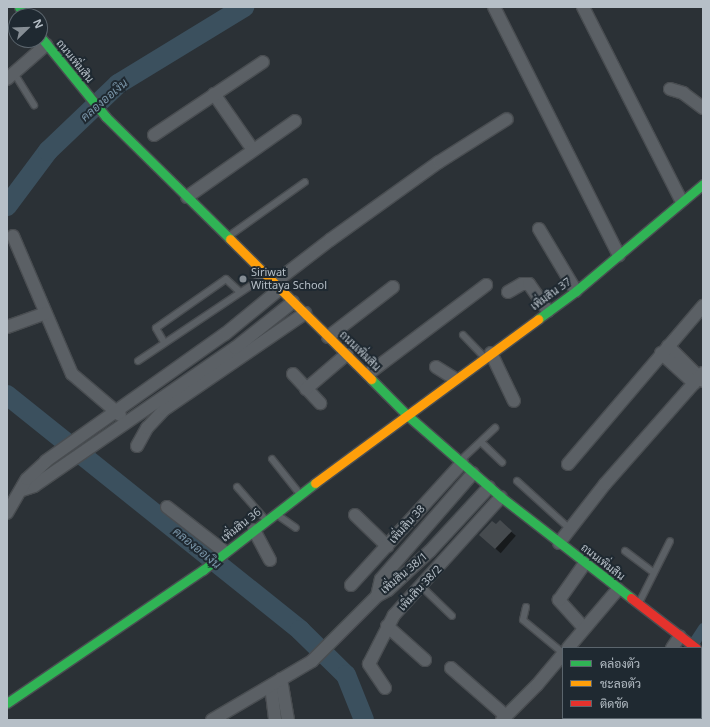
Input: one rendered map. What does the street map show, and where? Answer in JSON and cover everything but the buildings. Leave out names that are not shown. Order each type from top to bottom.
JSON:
[{"type":"street","points":[[494,7],[620,255]]},
{"type":"street","points":[[583,7],[681,200]]},
{"type":"street","name":"ถนนเพิ่มสิน","points":[[48,46],[106,117],[328,337],[368,374],[407,415],[501,497],[694,646]]},
{"type":"street","points":[[10,76],[36,48]]},
{"type":"street","points":[[154,135],[263,62]]},
{"type":"street","points":[[670,89],[683,93],[703,108]]},
{"type":"street","points":[[214,94],[253,150]]},
{"type":"street","points":[[7,513],[22,490],[27,479],[46,460],[225,334],[274,283],[336,235],[507,118]]},
{"type":"street","points":[[187,197],[295,121]]},
{"type":"street","name":"เพิ่มสิน 37","points":[[407,415],[576,291],[620,255],[681,200],[703,184]]},
{"type":"street","points":[[539,229],[576,291]]},
{"type":"street","points":[[13,236],[74,378],[116,411],[127,422]]},
{"type":"street","points":[[508,292],[522,284],[529,284],[548,311]]},
{"type":"street","points":[[368,374],[486,285]]},
{"type":"street","points":[[328,337],[393,287]]},
{"type":"street","points":[[22,490],[34,486],[53,471],[235,348],[293,302]]},
{"type":"street","points":[[568,464],[703,306]]},
{"type":"street","points":[[7,327],[46,313]]},
{"type":"street","points":[[137,446],[147,428],[165,409],[305,313]]},
{"type":"street","points":[[559,543],[571,530],[606,484],[700,379],[665,350]]},
{"type":"street","points":[[306,389],[346,354]]},
{"type":"street","points":[[488,355],[514,401]]},
{"type":"street","points":[[436,367],[455,379]]},
{"type":"street","points":[[293,374],[320,404]]},
{"type":"street","name":"เพิ่มสิน 36","points":[[7,703],[203,570],[300,494],[407,415]]},
{"type":"street","name":"เพิ่มสิน 38","points":[[352,585],[460,462]]},
{"type":"street","name":"เพิ่มสิน 38/1","points":[[378,596],[381,579],[474,473]]},
{"type":"street","name":"เพิ่มสิน 38/1","points":[[378,596],[388,590],[413,567],[489,487]]},
{"type":"street","name":"เพิ่มสิน 38/2","points":[[385,688],[369,664],[387,626],[394,615],[501,497]]},
{"type":"street","points":[[167,507],[224,553]]},
{"type":"street","points":[[354,515],[387,546]]},
{"type":"street","points":[[254,530],[270,560]]},
{"type":"street","points":[[402,554],[413,567]]},
{"type":"street","points":[[584,628],[559,600],[585,563]]},
{"type":"street","points":[[569,647],[618,588]]},
{"type":"street","points":[[212,720],[312,661],[378,596]]},
{"type":"street","points":[[387,626],[425,660]]},
{"type":"street","points":[[683,647],[694,646]]},
{"type":"street","points":[[451,668],[504,718],[562,654]]},
{"type":"street","points":[[275,720],[276,682]]},
{"type":"street","points":[[276,682],[288,720]]},
{"type":"lane","points":[[10,76],[34,106]]},
{"type":"lane","points":[[227,237],[305,182]]},
{"type":"lane","points":[[164,342],[156,328],[226,279],[240,292]]},
{"type":"lane","points":[[138,361],[240,292],[274,283]]},
{"type":"lane","points":[[463,335],[488,355]]},
{"type":"lane","points":[[460,462],[482,443],[495,428]]},
{"type":"lane","points":[[482,443],[502,462]]},
{"type":"lane","points":[[272,459],[300,494]]},
{"type":"lane","points":[[517,481],[571,530]]},
{"type":"lane","points":[[237,487],[266,520]]},
{"type":"lane","points":[[275,514],[296,528]]},
{"type":"lane","points":[[638,604],[670,541]]},
{"type":"lane","points":[[625,552],[654,573]]},
{"type":"lane","points":[[421,586],[452,616]]},
{"type":"lane","points":[[526,607],[523,620],[562,652]]},
{"type":"waterway","name":"คลองออเงิน","points":[[7,206],[48,151],[118,84],[244,7]]},
{"type":"waterway","name":"คลองออเงิน","points":[[7,395],[300,630],[346,675],[364,720]]},
{"type":"waterway","points":[[691,647],[703,628]]},
{"type":"traffic: fast","points":[[48,46],[106,117],[230,239]]},
{"type":"traffic: fast","points":[[538,319],[576,291],[703,184]]},
{"type":"traffic: fast","points":[[371,379],[407,415],[501,497],[631,598]]},
{"type":"traffic: fast","points":[[7,703],[203,570],[315,483]]},
{"type":"traffic: slow","points":[[230,239],[371,379]]},
{"type":"traffic: slow","points":[[315,483],[538,319]]},
{"type":"traffic: jam","points":[[631,598],[695,647]]},
{"type":"place","name":"Siriwat Wittaya School","points":[[243,279]]}]
